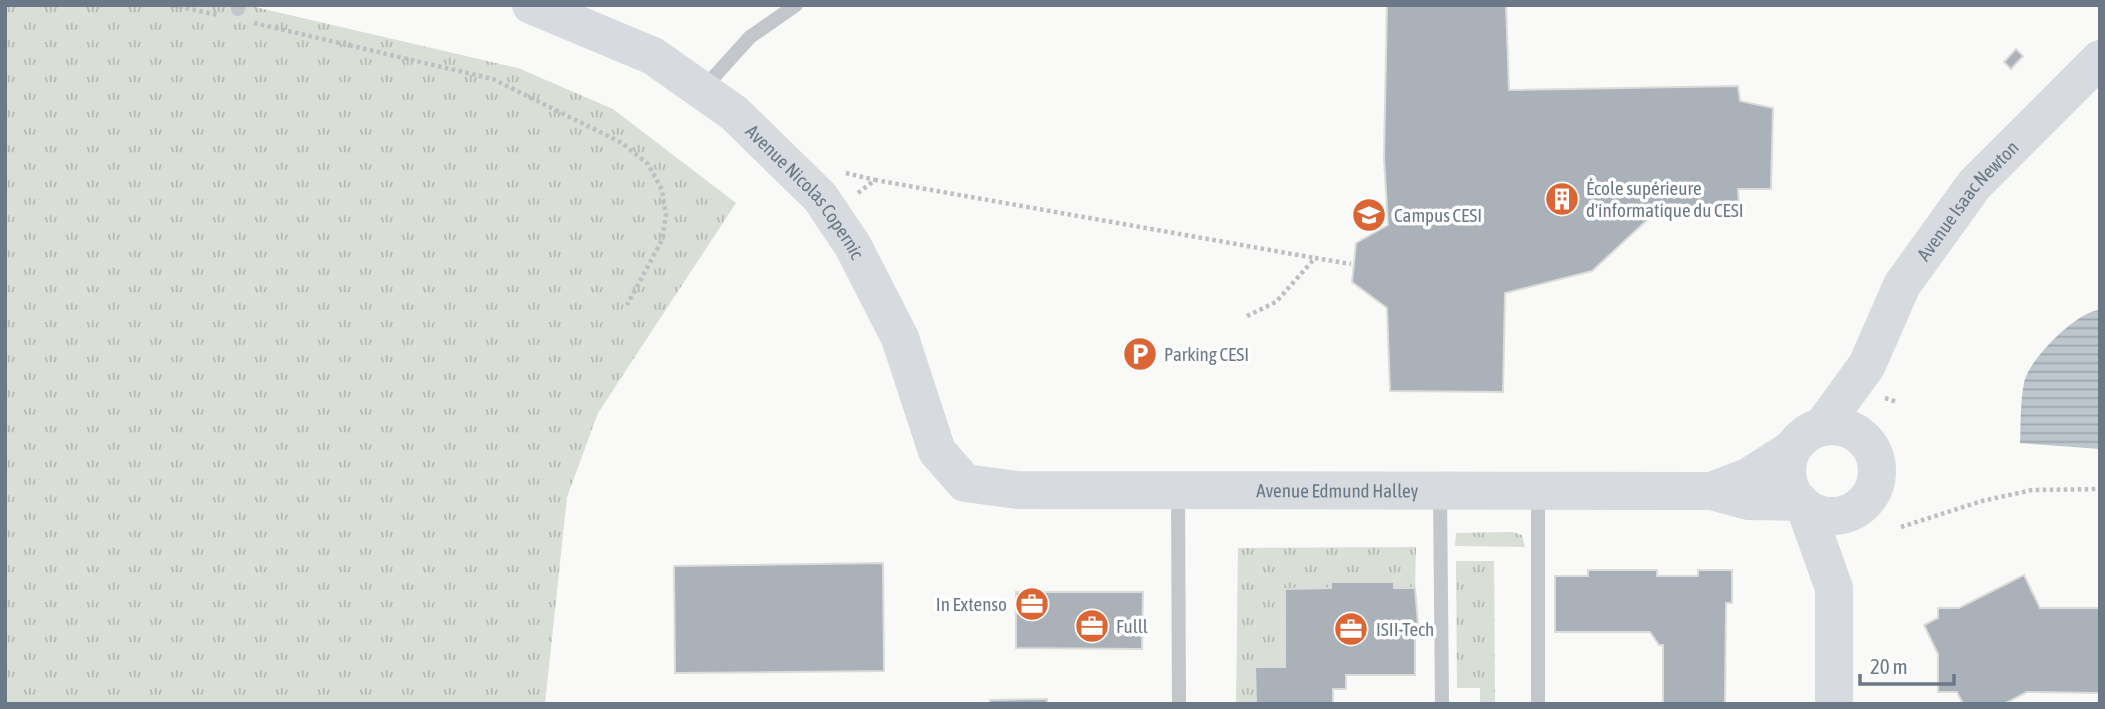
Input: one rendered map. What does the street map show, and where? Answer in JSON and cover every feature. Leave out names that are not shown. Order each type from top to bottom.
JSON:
[{"type":"street","name":"Avenue Nicolas Copernic","points":[[531,5],[653,56],[734,113],[802,178],[831,213],[853,246],[900,338],[937,451],[965,483]]},
{"type":"street","name":"Avenue Isaac Newton","points":[[1807,438],[1867,365],[1902,285],[1974,185],[2100,59]]},
{"type":"street","name":"Avenue Isaac Newton","points":[[1867,365],[1868,444]]},
{"type":"street","points":[[1802,505],[1832,516],[1859,507],[1869,497],[1876,477],[1875,456],[1868,444],[1848,428],[1807,438],[1787,477],[1802,505],[1833,588]]},
{"type":"street","name":"Avenue Edmund Halley","points":[[1712,491],[1748,477],[1807,438]]},
{"type":"street","name":"Avenue Edmund Halley","points":[[965,483],[1007,490],[1712,491],[1748,501],[1802,505]]},
{"type":"street","points":[[1834,704],[1833,588],[1859,507]]},
{"type":"lane","points":[[702,90],[750,37],[796,5]]},
{"type":"lane","points":[[1440,489],[1442,704]]},
{"type":"lane","points":[[1178,490],[1179,704]]},
{"type":"lane","points":[[1538,491],[1538,704]]},
{"type":"path","points":[[172,5],[237,11],[493,79],[622,143],[648,164],[662,190],[666,215],[662,240],[628,305]]},
{"type":"path","points":[[842,172],[874,180],[1351,264]]},
{"type":"path","points":[[831,213],[874,180]]},
{"type":"path","points":[[1247,316],[1276,302],[1315,258]]},
{"type":"path","points":[[1901,527],[1982,500],[2032,490],[2100,489]]},
{"type":"green space","points":[[5,5],[247,5],[518,68],[613,109],[736,203],[598,413],[567,497],[545,704],[5,704]]},
{"type":"green space","points":[[1512,532],[1522,535],[1525,547],[1455,546],[1456,533]]},
{"type":"green space","points":[[1416,547],[1415,588],[1285,589],[1285,667],[1256,667],[1256,704],[1236,704],[1238,548]]},
{"type":"green space","points":[[1456,561],[1494,561],[1495,704],[1480,704],[1480,688],[1457,688]]},
{"type":"shaded area","points":[[2100,310],[2100,449],[2020,443],[2022,398],[2027,373],[2044,350],[2067,327],[2090,312]]},
{"type":"building","name":"École supérieure d'informatique du CESI","points":[[1387,5],[1506,5],[1509,90],[1738,86],[1740,101],[1773,108],[1771,189],[1738,189],[1739,210],[1658,210],[1592,271],[1505,293],[1503,392],[1390,391],[1387,308],[1352,282],[1356,243],[1388,225],[1384,158]]},
{"type":"building","points":[[2016,49],[2023,56],[2011,69],[2004,62]]},
{"type":"building","points":[[883,563],[884,671],[675,673],[674,566]]},
{"type":"building","points":[[1588,570],[1657,570],[1657,576],[1698,576],[1698,570],[1732,570],[1732,603],[1726,603],[1725,704],[1663,704],[1663,645],[1659,645],[1650,632],[1555,632],[1555,576],[1588,576]]},
{"type":"building","points":[[2024,575],[2040,608],[2100,608],[2100,693],[2027,692],[2004,704],[1963,704],[1957,692],[1938,692],[1938,654],[1924,625],[1938,618],[1938,608],[1959,608]]},
{"type":"building","points":[[1331,582],[1394,582],[1394,588],[1415,588],[1419,636],[1415,637],[1415,675],[1346,675],[1346,689],[1333,689],[1333,704],[1256,704],[1255,667],[1285,667],[1285,589],[1331,588]]},
{"type":"building","points":[[1016,592],[1143,592],[1142,649],[1016,648]]},
{"type":"building","points":[[1047,699],[1047,704],[990,704],[990,700]]},
{"type":"place","name":"École supérieure d'informatique du CESI","points":[[1562,199]]},
{"type":"place","name":"Campus CESI","points":[[1369,215]]},
{"type":"place","name":"Parking CESI","points":[[1140,354]]},
{"type":"place","name":"In Extenso","points":[[1032,604]]},
{"type":"place","name":"Fulll","points":[[1092,626]]},
{"type":"place","name":"ISII-Tech","points":[[1351,629]]}]
